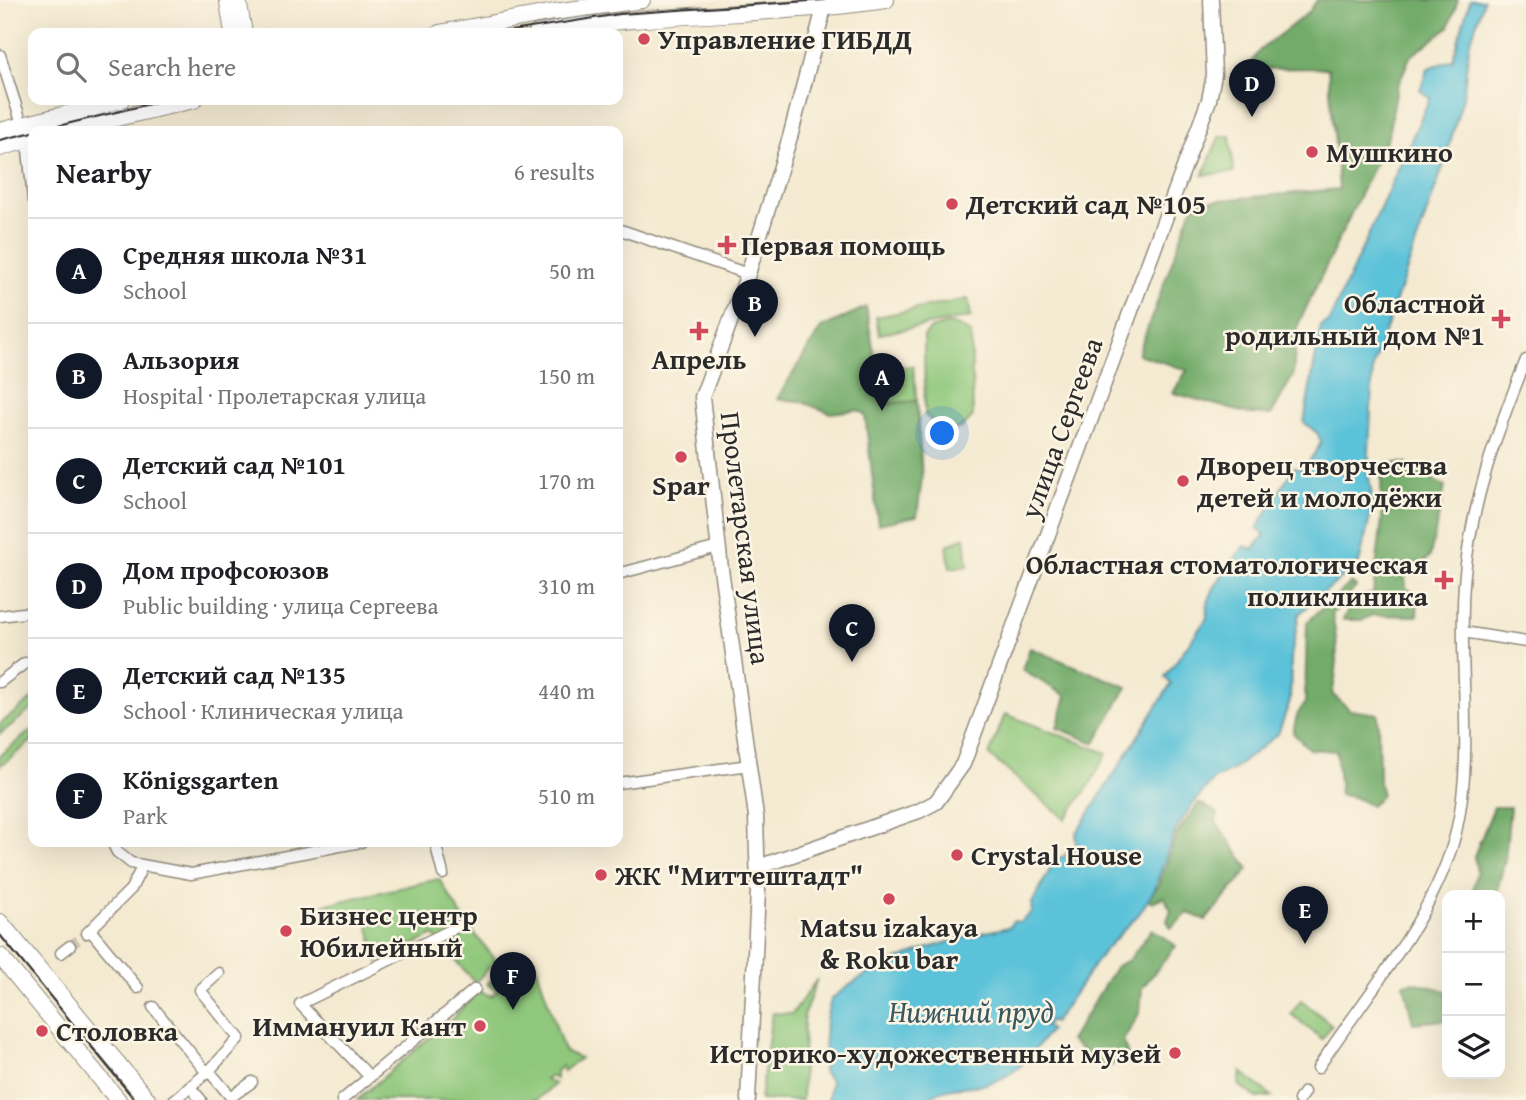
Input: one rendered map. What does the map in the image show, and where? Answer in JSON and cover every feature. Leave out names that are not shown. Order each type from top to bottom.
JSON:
[{"type":"main road","points":[[227,0],[232,28]]},
{"type":"main road","points":[[238,0],[243,28]]},
{"type":"main road","points":[[466,28],[642,0]]},
{"type":"main road","points":[[568,28],[713,7],[886,0]]},
{"type":"main road","name":"улица Сергеева","points":[[758,867],[919,811],[936,802],[963,764],[1209,100],[1214,75],[1211,0]]},
{"type":"main road","name":"Пролетарская улица","points":[[748,1100],[758,867],[756,816],[718,547],[702,397],[748,274],[790,137],[825,4]]},
{"type":"main road","points":[[50,126],[107,105]]},
{"type":"main road","points":[[82,126],[173,105]]},
{"type":"main road","points":[[0,131],[28,134]]},
{"type":"main road","points":[[0,148],[28,134]]},
{"type":"main road","points":[[0,922],[148,1100]]},
{"type":"main road","points":[[0,956],[118,1100]]},
{"type":"street","points":[[0,55],[28,134]]},
{"type":"street","points":[[623,231],[748,274]]},
{"type":"street","points":[[1318,1068],[1392,962],[1439,879],[1456,834],[1465,764],[1465,583],[1482,487],[1502,419],[1526,360]]},
{"type":"street","points":[[623,573],[718,547]]},
{"type":"street","points":[[0,616],[23,613]]},
{"type":"street","points":[[1464,632],[1526,642]]},
{"type":"street","points":[[0,682],[25,663]]},
{"type":"street","points":[[623,782],[749,765]]},
{"type":"street","points":[[115,847],[123,858],[142,867],[191,874],[216,872],[255,860],[332,847]]},
{"type":"street","points":[[436,847],[443,874]]},
{"type":"street","points":[[138,988],[89,931],[131,889],[142,867]]},
{"type":"street","points":[[370,1077],[300,1004],[471,920]]},
{"type":"street","points":[[174,1100],[208,1072],[239,1038],[200,990],[219,973]]},
{"type":"street","points":[[342,1100],[474,989]]},
{"type":"street","points":[[153,1007],[231,1097],[251,1082]]},
{"type":"street","points":[[190,1087],[201,1100]]},
{"type":"green space","points":[[1317,0],[1458,0],[1449,27],[1410,57],[1397,87],[1388,136],[1297,327],[1293,376],[1271,415],[1249,414],[1173,393],[1187,370],[1138,354],[1191,210],[1197,202],[1339,189],[1328,68],[1246,69],[1260,50],[1309,12]]},
{"type":"green space","points":[[1230,136],[1234,172],[1203,175],[1219,137]]},
{"type":"green space","points":[[968,299],[971,317],[879,334],[876,317]]},
{"type":"green space","points":[[866,307],[883,404],[917,401],[922,478],[917,516],[878,524],[865,415],[858,410],[831,413],[799,401],[777,399],[821,328]]},
{"type":"green space","points":[[947,324],[957,325],[971,334],[973,416],[968,423],[956,429],[937,425],[925,415],[924,336],[931,329]]},
{"type":"green space","points":[[913,366],[917,401],[883,404],[878,369]]},
{"type":"green space","points":[[1385,463],[1406,463],[1445,487],[1430,556],[1419,567],[1404,567],[1406,588],[1418,595],[1417,616],[1372,615],[1362,620],[1343,620],[1354,602],[1373,594],[1382,519],[1381,474]]},
{"type":"green space","points":[[965,537],[968,566],[950,568],[947,545]]},
{"type":"green space","points":[[1351,583],[1356,587],[1332,614],[1337,654],[1332,694],[1350,710],[1378,714],[1379,784],[1382,795],[1371,806],[1354,797],[1340,795],[1336,751],[1309,749],[1293,733],[1297,715],[1305,703],[1307,622]]},
{"type":"green space","points":[[1030,648],[1127,687],[1095,743],[1057,728],[1066,696],[1022,670]]},
{"type":"green space","points":[[28,702],[28,712],[0,734],[0,724]]},
{"type":"green space","points":[[1005,714],[1107,753],[1089,786],[1065,819],[989,755]]},
{"type":"green space","points":[[28,733],[28,744],[0,766],[0,755]]},
{"type":"green space","points":[[1199,803],[1218,813],[1216,822],[1249,869],[1206,920],[1188,913],[1171,928],[1167,921],[1171,910],[1164,897],[1151,902],[1147,899],[1159,885],[1176,835]]},
{"type":"green space","points":[[1494,807],[1510,807],[1505,860],[1497,890],[1473,890],[1477,872],[1474,856]]},
{"type":"green space","points":[[439,879],[468,926],[496,960],[475,983],[434,935],[378,962],[365,912],[336,921],[323,905]]},
{"type":"green space","points":[[1152,929],[1176,946],[1142,988],[1140,1012],[1123,1041],[1128,1056],[1105,1069],[1070,1041],[1116,966],[1129,960]]},
{"type":"green space","points":[[534,959],[564,1051],[580,1058],[563,1072],[562,1066],[556,1071],[556,1079],[550,1076],[545,1080],[555,1084],[537,1100],[357,1100],[438,1030],[450,1032],[457,1026],[447,1024],[478,991],[491,996],[498,990],[487,984],[504,969],[512,978]]},
{"type":"green space","points":[[817,979],[804,1015],[802,1100],[760,1100],[772,1013],[792,1014]]},
{"type":"green space","points":[[1413,982],[1442,990],[1442,1020],[1413,1023],[1404,984]]},
{"type":"green space","points":[[1301,1000],[1332,1025],[1322,1039],[1291,1014]]},
{"type":"green space","points":[[1241,1072],[1272,1096],[1257,1098],[1239,1085]]},
{"type":"water","name":"Нижний пруд","points":[[1470,0],[1484,0],[1469,46],[1463,97],[1444,164],[1373,366],[1368,471],[1373,505],[1359,563],[1299,614],[1291,657],[1290,701],[1278,734],[1234,769],[1213,780],[1192,805],[1174,833],[1154,891],[1139,914],[1103,952],[1054,1023],[1050,1021],[1045,1026],[1050,1030],[1015,1070],[996,1081],[939,1092],[933,1095],[932,1100],[828,1100],[831,1081],[823,1072],[826,1019],[831,1000],[848,986],[891,963],[940,945],[1009,927],[1013,921],[1020,922],[1031,913],[1032,903],[1057,857],[1063,857],[1076,844],[1076,834],[1171,684],[1165,677],[1207,618],[1213,589],[1244,546],[1253,549],[1265,535],[1257,529],[1294,467],[1304,469],[1321,443],[1318,434],[1304,422],[1321,326],[1329,322],[1430,98],[1420,90],[1428,68],[1453,60]]},
{"type":"tunnel","points":[[70,946],[87,933]]},
{"type":"tram line","points":[[531,28],[620,14],[824,0]]},
{"type":"tram line","points":[[58,126],[145,105]]},
{"type":"tram line","points":[[0,140],[28,133]]},
{"type":"tram line","points":[[0,935],[135,1100]]},
{"type":"place","name":"Управление ГИБДД","points":[[644,39]]},
{"type":"place","name":"Дом профсоюзов","points":[[1252,117]]},
{"type":"place","name":"Мушкино","points":[[1312,152]]},
{"type":"place","name":"Детский сад №105","points":[[952,204]]},
{"type":"place","name":"Первая помощь","points":[[727,245]]},
{"type":"place","name":"Областной родильный дом №1","points":[[1501,319]]},
{"type":"place","name":"Апрель","points":[[699,331]]},
{"type":"place","name":"Альзория","points":[[755,337]]},
{"type":"place","name":"Средняя школа №31","points":[[882,411]]},
{"type":"place","name":"Spar","points":[[681,457]]},
{"type":"place","name":"Дворец творчества детей и молодёжи","points":[[1183,481]]},
{"type":"place","name":"Областная стоматологическая поликлиника","points":[[1444,580]]},
{"type":"place","name":"Детский сад №101","points":[[852,662]]},
{"type":"place","name":"Crystal House","points":[[957,855]]},
{"type":"place","name":"ЖК \"Миттештадт\"","points":[[601,875]]},
{"type":"place","name":"Matsu izakaya & Roku bar","points":[[889,899]]},
{"type":"place","name":"Бизнес центр Юбилейный","points":[[286,931]]},
{"type":"place","name":"Детский сад №135","points":[[1305,944]]},
{"type":"place","name":"Königsgarten","points":[[513,1010]]},
{"type":"place","name":"Иммануил Кант","points":[[480,1026]]},
{"type":"place","name":"Столовка","points":[[42,1031]]},
{"type":"place","name":"Историко-художественный музей","points":[[1175,1053]]}]
